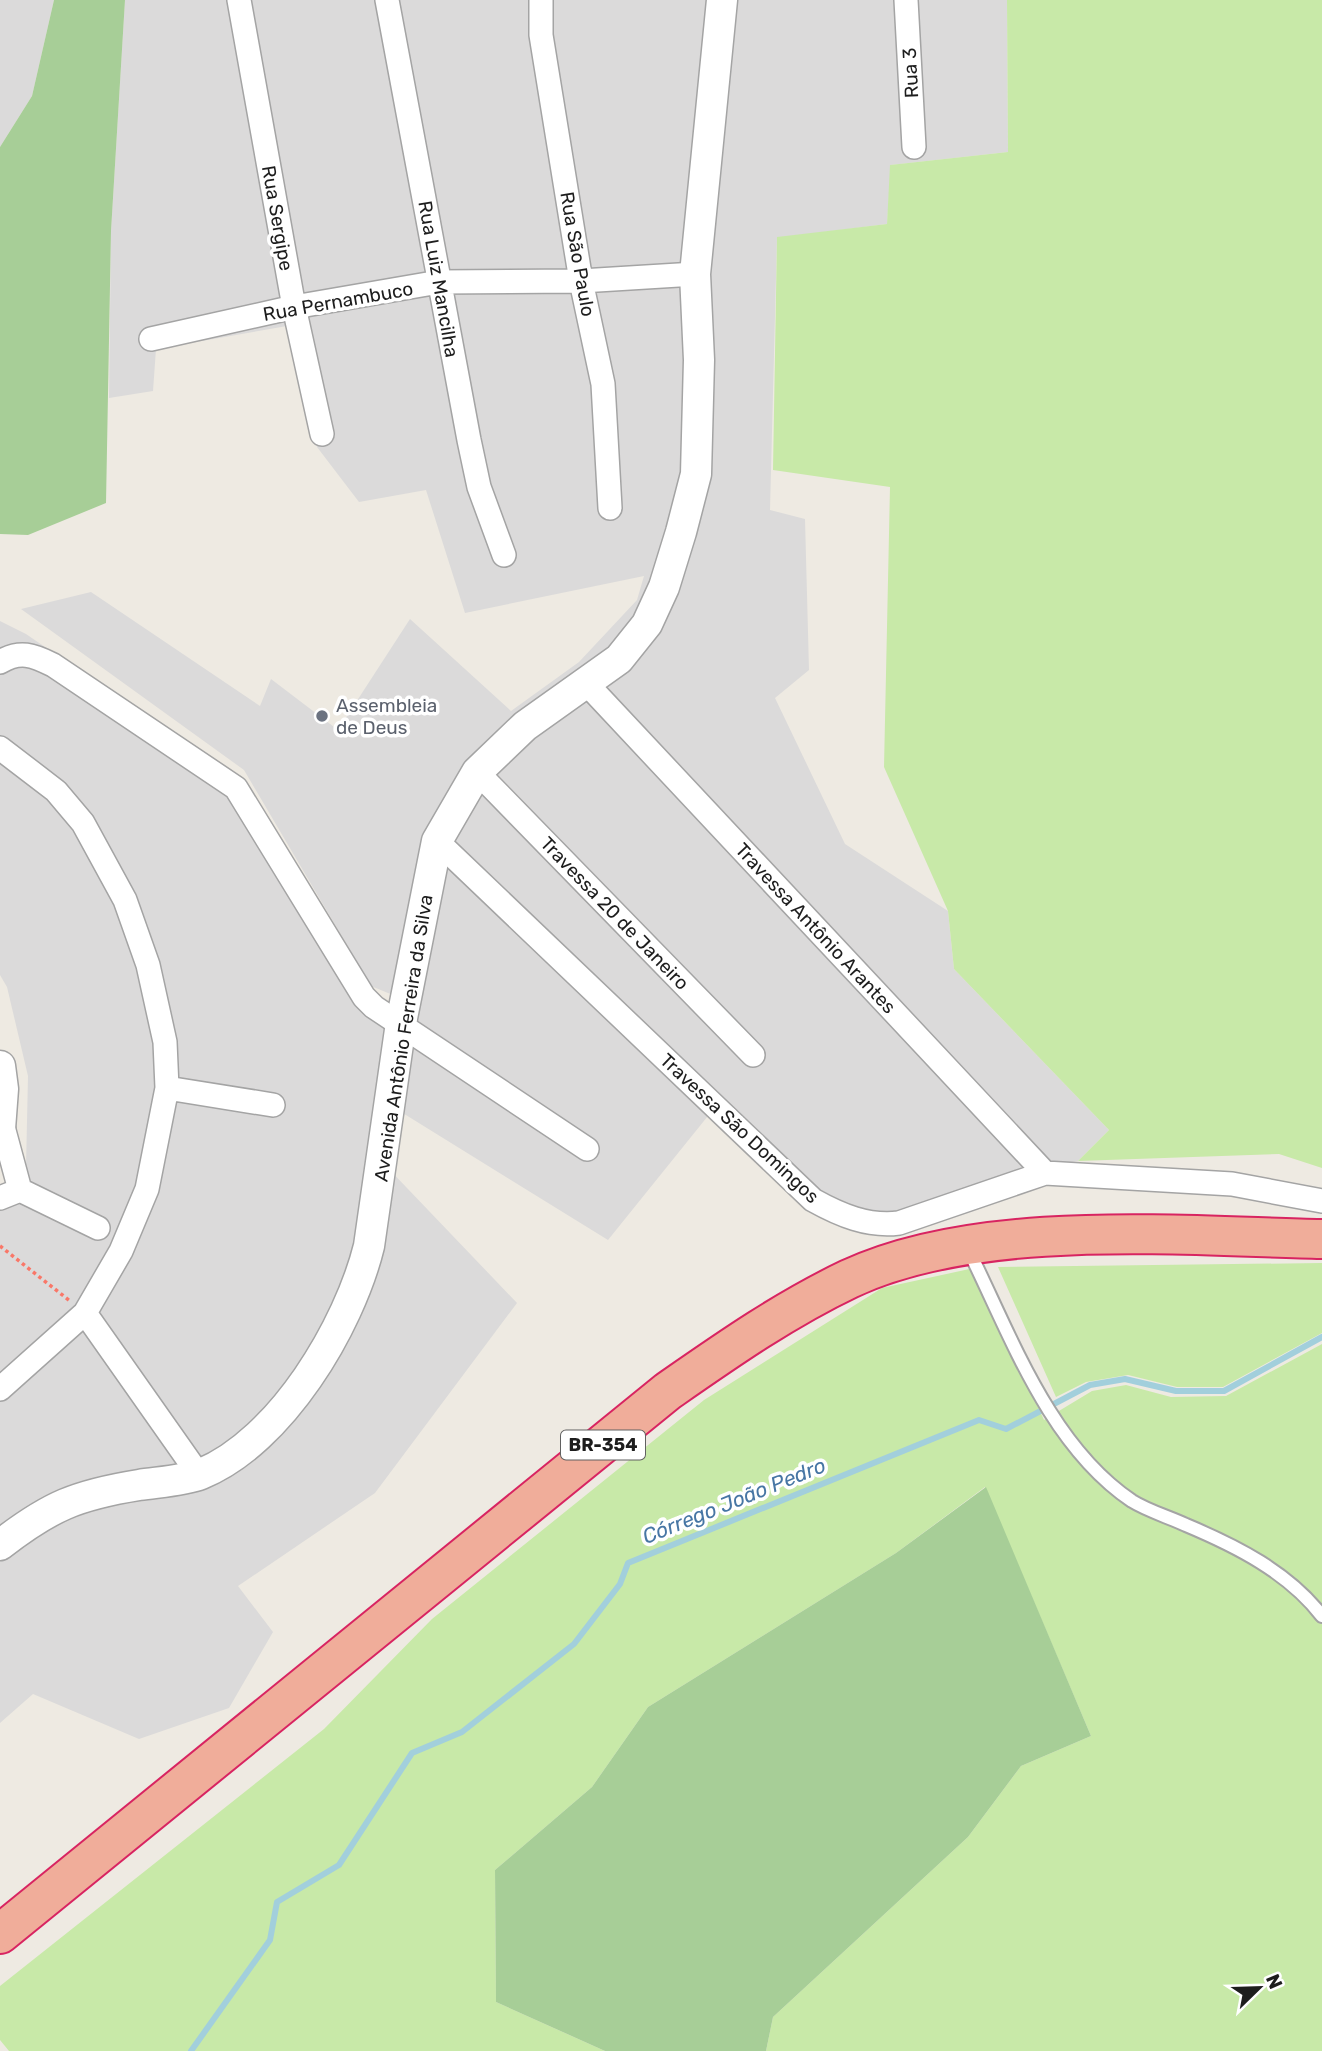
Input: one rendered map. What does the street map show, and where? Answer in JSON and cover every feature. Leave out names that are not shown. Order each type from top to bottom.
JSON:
[{"type":"highway","name":"BR-354","points":[[0,1934],[678,1384],[769,1321],[851,1278],[915,1256],[966,1245],[1057,1236],[1322,1239]]},
{"type":"street","name":"Rua Sergipe","points":[[239,0],[294,307],[323,434]]},
{"type":"street","name":"Rua Luiz Mancilha","points":[[387,0],[479,487],[504,555]]},
{"type":"street","name":"Rua São Paulo","points":[[541,0],[541,35],[581,281],[603,384],[610,508]]},
{"type":"street","name":"Avenida Antônio Ferreira da Silva","points":[[0,1545],[35,1518],[92,1493],[200,1475],[239,1454],[273,1424],[344,1316],[361,1279],[369,1246],[401,1023],[437,841],[477,772],[525,726],[619,659],[647,625],[664,587],[681,532],[696,474],[699,360],[695,274],[722,0]]},
{"type":"street","name":"Rua 3","points":[[906,0],[914,147]]},
{"type":"street","name":"Rua Pernambuco","points":[[151,338],[294,307],[439,282],[581,281],[695,274]]},
{"type":"street","points":[[0,662],[12,655],[31,654],[53,665],[236,788],[353,983],[374,1007],[587,1149]]},
{"type":"street","name":"Travessa Antônio Arantes","points":[[586,683],[1045,1173]]},
{"type":"street","points":[[0,748],[56,791],[83,823],[125,900],[148,965],[165,1042],[167,1088],[147,1189],[121,1251],[85,1313],[0,1389]]},
{"type":"street","name":"Travessa 20 de Janeiro","points":[[477,772],[752,1055]]},
{"type":"street","name":"Travessa São Domingos","points":[[437,841],[813,1200],[837,1214],[881,1226],[899,1223],[1045,1173],[1232,1184],[1322,1201]]},
{"type":"street","points":[[0,1066],[4,1089],[1,1126],[10,1194],[99,1228]]},
{"type":"street","points":[[167,1088],[273,1105]]},
{"type":"street","points":[[85,1313],[200,1475]]},
{"type":"lane","points":[[966,1245],[1032,1376],[1067,1436],[1098,1475],[1135,1503],[1247,1552],[1293,1586],[1322,1616]]},
{"type":"path","points":[[0,1245],[85,1313]]},
{"type":"shaded area","points":[[0,0],[54,0],[32,96],[0,147]]},
{"type":"shaded area","points":[[125,0],[1007,0],[1008,152],[891,165],[887,224],[777,238],[770,510],[805,519],[809,670],[775,698],[845,844],[948,911],[954,969],[1109,1130],[1078,1161],[1012,1172],[895,1215],[828,1202],[720,1101],[608,1240],[393,1107],[385,1165],[517,1303],[375,1493],[238,1586],[273,1632],[229,1708],[139,1739],[33,1694],[0,1723],[0,1209],[26,1167],[28,1076],[7,987],[0,975],[0,621],[26,634],[240,780],[367,987],[407,1020],[405,1000],[371,986],[244,770],[21,609],[91,592],[260,706],[271,679],[338,730],[410,619],[511,711],[579,662],[637,600],[644,576],[465,613],[426,490],[359,502],[317,447],[287,326],[156,349],[153,391],[109,398],[111,231]]},
{"type":"green space","points":[[54,0],[125,0],[111,231],[106,503],[28,535],[0,534],[0,147],[32,96]]},
{"type":"green space","points":[[1007,0],[1322,0],[1322,1168],[1279,1154],[1078,1161],[1109,1130],[954,969],[948,911],[884,767],[890,487],[773,470],[777,237],[887,224],[890,165],[1008,152]]},
{"type":"green space","points":[[1322,1263],[1322,1333],[1223,1387],[1177,1387],[1128,1375],[1086,1382],[1056,1397],[998,1267]]},
{"type":"green space","points":[[974,1268],[1044,1420],[1092,1391],[1126,1385],[1171,1397],[1226,1396],[1322,1344],[1322,2051],[766,2051],[773,2017],[968,1837],[1021,1766],[1091,1736],[985,1487],[896,1553],[648,1707],[592,1787],[495,1870],[496,2002],[605,2051],[9,2051],[0,2040],[0,1986],[324,1729],[432,1619],[704,1400],[882,1288]]},
{"type":"green space","points":[[986,1487],[1091,1736],[1021,1766],[968,1837],[773,2017],[766,2051],[605,2051],[496,2002],[495,1870],[592,1787],[648,1707],[896,1553]]},
{"type":"waterway","name":"Córrego João Pedro","points":[[191,2051],[270,1940],[277,1902],[339,1865],[412,1753],[462,1732],[574,1644],[620,1584],[628,1563],[979,1420],[1006,1429],[1090,1385],[1125,1379],[1176,1391],[1224,1391],[1322,1337]]},
{"type":"place","name":"Assembleia de Deus","points":[[322,716]]}]
